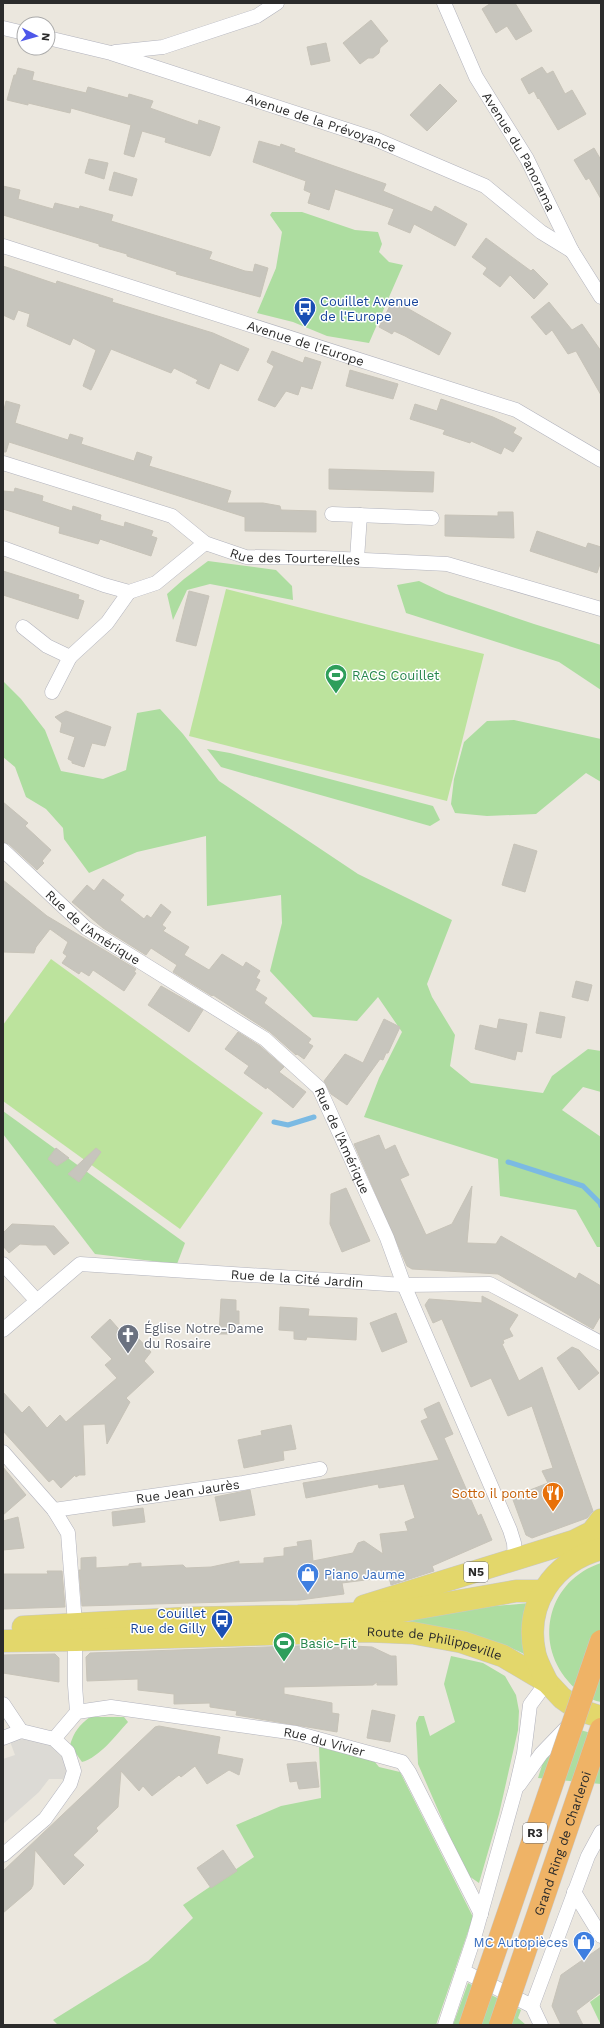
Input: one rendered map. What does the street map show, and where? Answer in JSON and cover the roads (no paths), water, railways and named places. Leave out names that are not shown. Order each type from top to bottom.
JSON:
[{"type":"highway","name":"R3","points":[[470,2025],[601,1641]]},
{"type":"highway","name":"Grand Ring de Charleroi","points":[[500,2025],[601,1729]]},
{"type":"main road","name":"N5","points":[[344,1614],[395,1596],[574,1541],[592,1532],[601,1520]]},
{"type":"main road","points":[[574,1541],[598,1550]]},
{"type":"main road","name":"Route de Philippeville","points":[[547,1682],[535,1655],[532,1633],[535,1611],[543,1591],[560,1570],[583,1555],[598,1550]]},
{"type":"main road","name":"Route de Philippeville","points":[[3,1641],[189,1618],[396,1612],[516,1591],[543,1591]]},
{"type":"main road","name":"Route de Philippeville","points":[[3,1628],[75,1632],[367,1631],[413,1633],[462,1642],[503,1656],[547,1682],[562,1698],[580,1710],[601,1717]]},
{"type":"street","points":[[111,53],[163,46],[257,16],[278,3]]},
{"type":"street","name":"Avenue du Panorama","points":[[444,3],[476,77],[527,159],[572,251],[601,298]]},
{"type":"street","points":[[3,28],[16,31]]},
{"type":"street","name":"Avenue de la Prévoyance","points":[[56,40],[111,53],[375,139],[485,186],[541,232],[572,251]]},
{"type":"street","name":"Avenue de l'Europe","points":[[3,246],[516,410],[601,460]]},
{"type":"street","name":"Rue des Tourterelles","points":[[3,463],[172,516],[205,543],[246,557],[357,559],[447,564],[601,609]]},
{"type":"street","points":[[332,514],[432,518]]},
{"type":"street","points":[[357,559],[360,515]]},
{"type":"street","points":[[3,548],[104,585],[130,592],[156,583],[205,543]]},
{"type":"street","points":[[52,692],[70,657],[108,623],[130,592]]},
{"type":"street","points":[[23,627],[47,646],[70,657]]},
{"type":"street","name":"Rue de l'Amérique","points":[[3,850],[86,928],[265,1038],[319,1088],[387,1238],[404,1284],[510,1530],[514,1543],[515,1560]]},
{"type":"street","points":[[3,1264],[37,1301]]},
{"type":"street","name":"Rue de la Cité Jardin","points":[[3,1330],[80,1264],[404,1284],[490,1284],[601,1343]]},
{"type":"street","points":[[3,1452],[54,1510],[68,1533],[75,1632],[75,1685],[77,1712],[54,1739]]},
{"type":"street","name":"Rue Jean Jaurès","points":[[54,1510],[320,1469]]},
{"type":"street","points":[[445,2025],[481,1914],[516,1788],[524,1753],[530,1705],[547,1682]]},
{"type":"street","points":[[3,1704],[21,1731]]},
{"type":"street","name":"Rue du Vivier","points":[[77,1712],[111,1707],[296,1733],[402,1762],[409,1772],[481,1914]]},
{"type":"street","points":[[516,1788],[539,1760],[541,1754],[567,1728],[580,1710]]},
{"type":"street","points":[[3,1738],[21,1731],[54,1739],[68,1752],[74,1771],[70,1784],[45,1819],[3,1855]]},
{"type":"street","points":[[532,2006],[574,1892],[582,1877],[588,1856],[601,1832]]},
{"type":"street","points":[[574,1892],[601,1936]]},
{"type":"street","points":[[463,1971],[532,2006],[541,2025]]},
{"type":"waterway","points":[[274,1122],[288,1125],[314,1117]]},
{"type":"waterway","points":[[508,1162],[583,1186],[600,1203],[601,1206]]},
{"type":"place","name":"Couillet Avenue de l'Europe","points":[[305,328]]},
{"type":"place","name":"RACS Couillet","points":[[336,694]]},
{"type":"place","name":"Église Notre-Dame du Rosaire","points":[[128,1354]]},
{"type":"place","name":"Sotto il ponte","points":[[553,1512]]},
{"type":"place","name":"Piano Jaume","points":[[308,1594]]},
{"type":"place","name":"Couillet Rue de Gilly","points":[[222,1640]]},
{"type":"place","name":"Basic-Fit","points":[[284,1662]]},
{"type":"place","name":"MC Autopièces","points":[[584,1962]]}]
